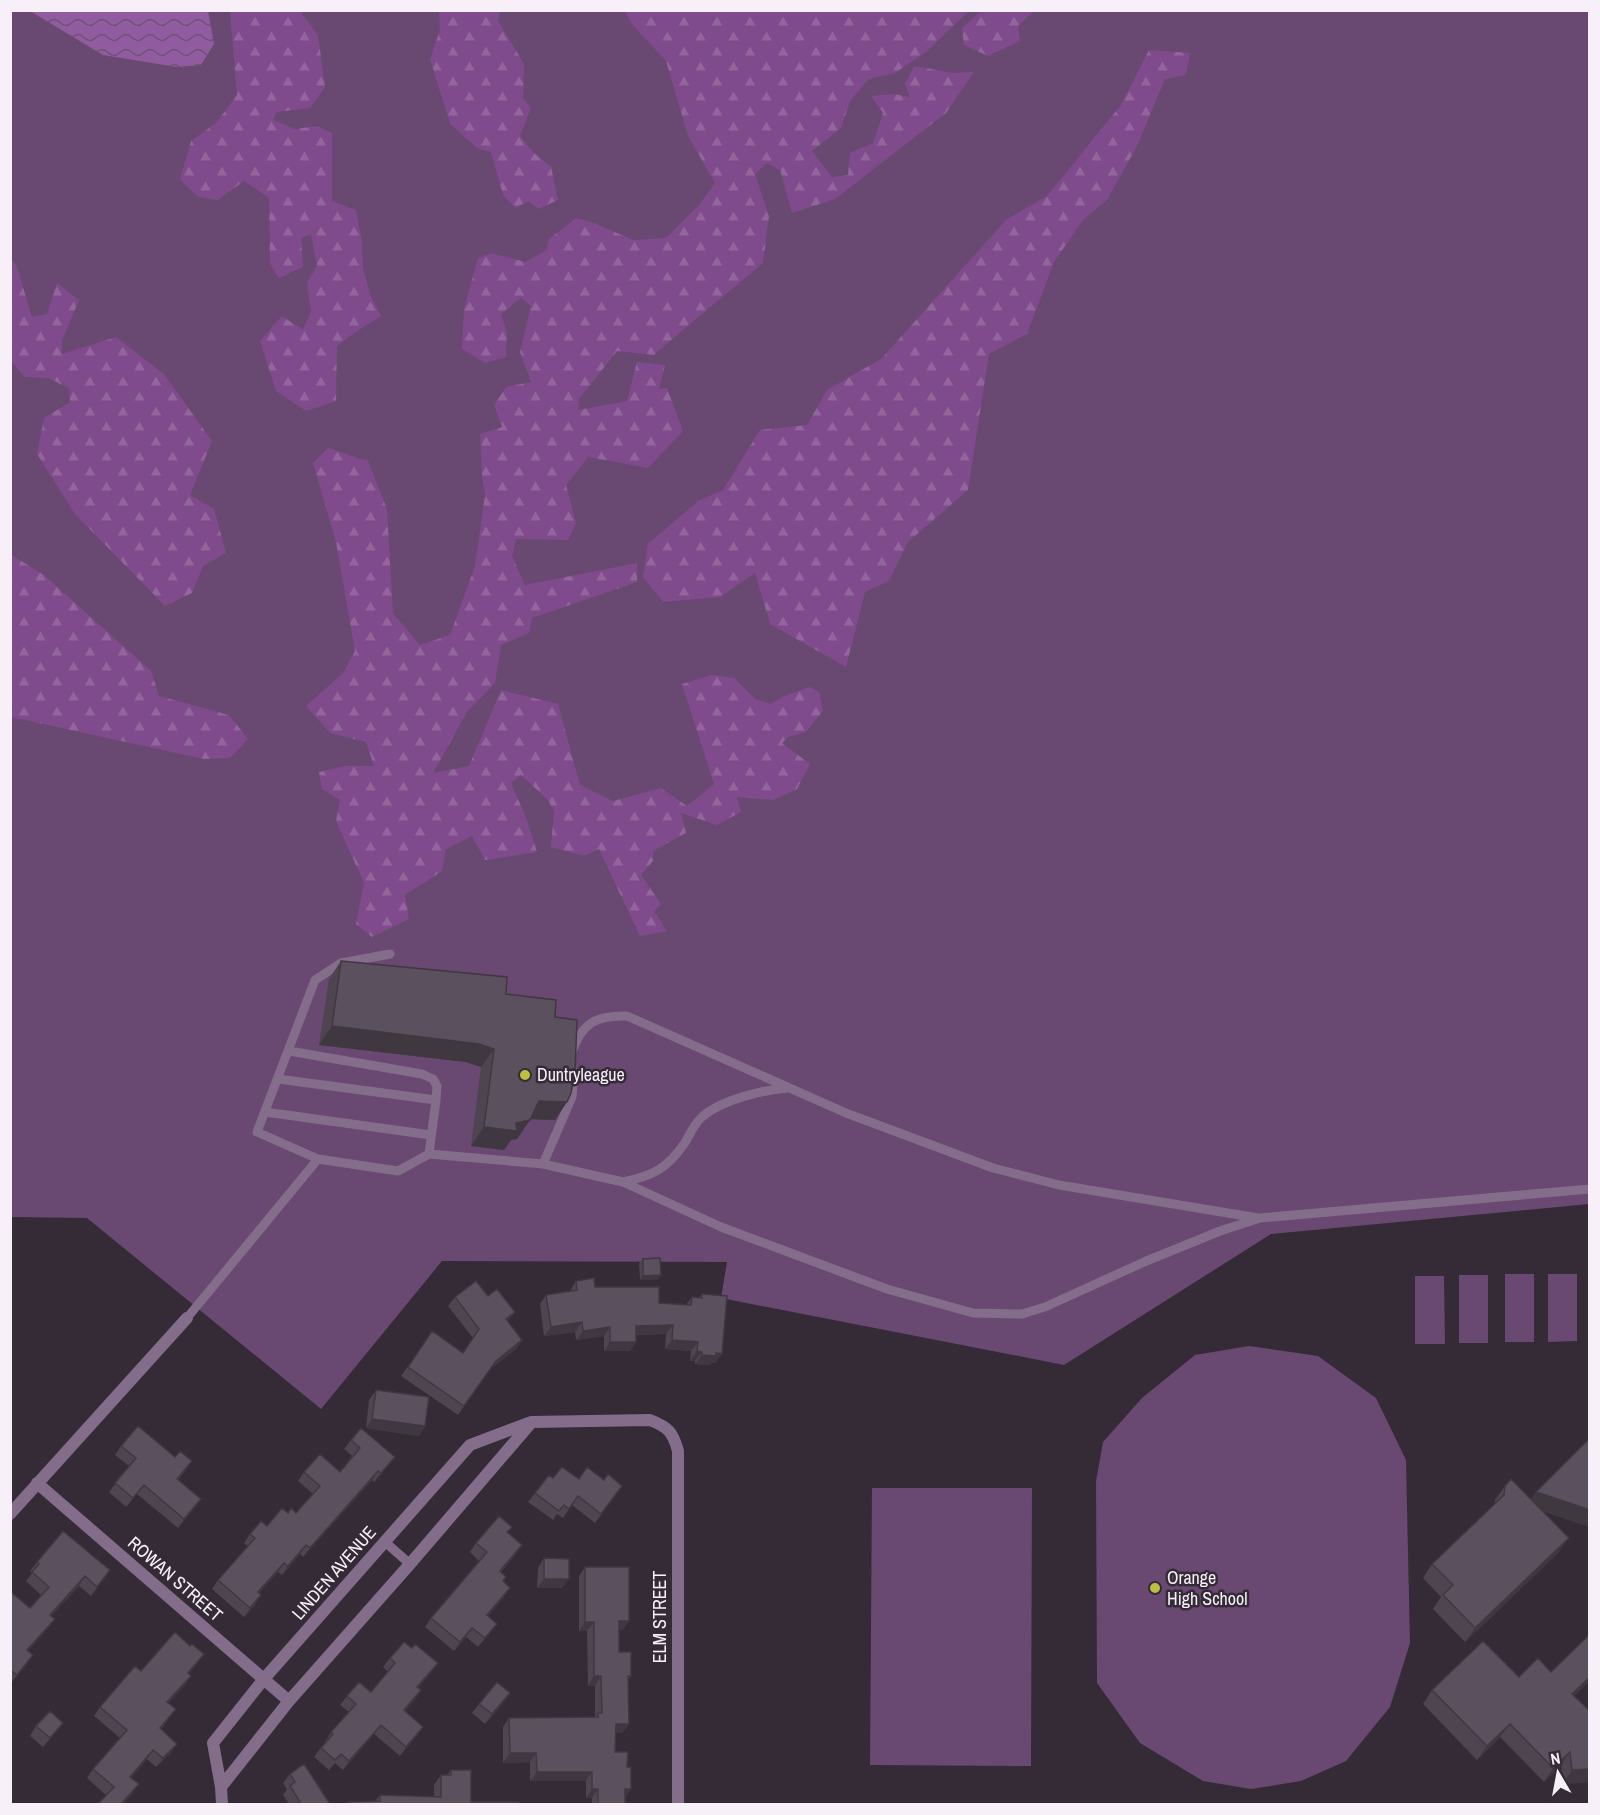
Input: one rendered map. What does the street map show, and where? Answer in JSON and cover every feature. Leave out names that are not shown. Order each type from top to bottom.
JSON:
[{"type":"street","points":[[10,1514],[187,1318]]},
{"type":"street","name":"LINDEN AVENUE","points":[[222,1804],[213,1743],[263,1680],[470,1444],[531,1422],[650,1419],[662,1424],[670,1431]]},
{"type":"street","points":[[221,1787],[289,1701],[531,1422]]},
{"type":"street","name":"ELM STREET","points":[[670,1431],[678,1451],[678,1804]]},
{"type":"street","name":"ROWAN STREET","points":[[38,1483],[289,1701]]},
{"type":"lane","points":[[390,954],[341,963],[315,980],[257,1132],[318,1159],[398,1171],[429,1154],[543,1164],[624,1182],[721,1227],[887,1289],[973,1313],[1022,1314],[1046,1307],[1144,1262],[1220,1231],[1260,1218],[1590,1189]]},
{"type":"lane","points":[[543,1164],[572,1097],[574,1070],[572,1051],[579,1036],[589,1023],[604,1017],[627,1016],[846,1113],[993,1168],[1059,1185],[1260,1218]]},
{"type":"lane","points":[[289,1051],[422,1074],[433,1079],[437,1086],[429,1154]]},
{"type":"lane","points":[[278,1079],[436,1100]]},
{"type":"lane","points":[[624,1182],[657,1173],[683,1145],[700,1119],[711,1110],[763,1092],[789,1088]]},
{"type":"lane","points":[[265,1112],[431,1135]]},
{"type":"lane","points":[[187,1318],[318,1159]]},
{"type":"lane","points":[[385,1542],[410,1564]]},
{"type":"shaded area","points":[[11,11],[1589,11],[1589,1204],[1271,1234],[1064,1365],[721,1298],[727,1262],[442,1261],[321,1409],[87,1218],[11,1217]]},
{"type":"shaded area","points":[[1505,1274],[1534,1274],[1534,1342],[1505,1342]]},
{"type":"shaded area","points":[[1548,1274],[1577,1274],[1577,1341],[1548,1342]]},
{"type":"shaded area","points":[[1459,1275],[1488,1275],[1488,1343],[1459,1343]]},
{"type":"shaded area","points":[[1415,1276],[1444,1276],[1445,1344],[1415,1344]]},
{"type":"shaded area","points":[[1249,1346],[1318,1356],[1376,1398],[1406,1460],[1410,1643],[1390,1707],[1346,1761],[1301,1781],[1251,1789],[1203,1781],[1140,1743],[1097,1683],[1096,1481],[1103,1442],[1142,1398],[1195,1355]]},
{"type":"shaded area","points":[[872,1488],[1032,1488],[1031,1766],[870,1765]]},
{"type":"green space","points":[[230,11],[303,11],[302,14],[318,35],[325,87],[310,108],[277,112],[273,120],[295,129],[318,126],[332,133],[332,201],[356,210],[362,242],[363,268],[371,297],[381,316],[337,346],[336,401],[306,411],[276,391],[260,341],[282,316],[303,330],[311,311],[307,283],[317,266],[311,234],[301,238],[303,267],[279,278],[270,264],[269,198],[244,181],[218,200],[198,197],[180,179],[191,141],[216,123],[237,95]]},
{"type":"green space","points":[[439,11],[500,11],[498,21],[524,64],[523,98],[531,108],[520,136],[534,153],[551,167],[558,200],[538,209],[529,201],[515,208],[503,195],[491,152],[477,148],[450,124],[430,59],[440,30]]},
{"type":"green space","points":[[625,11],[969,11],[926,52],[895,73],[869,79],[850,101],[841,128],[812,151],[832,177],[848,175],[850,153],[873,143],[883,113],[871,96],[894,94],[910,97],[905,84],[914,66],[953,73],[974,72],[946,113],[835,199],[792,213],[780,170],[767,163],[755,174],[769,216],[763,263],[654,355],[617,351],[579,399],[578,410],[627,401],[637,362],[665,365],[659,389],[667,388],[683,431],[648,468],[588,457],[566,485],[576,523],[568,540],[516,539],[512,556],[525,585],[637,563],[637,582],[532,618],[529,633],[501,645],[495,683],[467,712],[433,773],[469,766],[501,690],[558,704],[580,785],[613,801],[661,788],[687,806],[714,784],[682,684],[712,675],[734,678],[755,699],[771,704],[784,696],[810,687],[819,692],[823,711],[806,732],[788,737],[782,743],[810,764],[797,789],[773,800],[737,797],[741,812],[717,825],[681,813],[686,833],[653,851],[653,861],[641,875],[661,904],[654,911],[667,931],[640,936],[599,849],[584,856],[551,847],[554,811],[548,800],[521,775],[511,783],[527,820],[537,852],[485,860],[472,836],[446,849],[442,871],[405,895],[409,919],[372,937],[356,924],[364,883],[336,821],[340,800],[322,789],[319,772],[345,766],[374,766],[366,742],[330,733],[306,706],[343,673],[355,651],[336,542],[313,463],[328,448],[368,461],[387,509],[393,613],[420,645],[450,635],[475,566],[485,495],[480,434],[502,427],[494,405],[506,387],[531,382],[520,352],[531,306],[521,298],[501,314],[507,333],[506,357],[485,363],[462,349],[464,309],[478,258],[492,253],[525,262],[547,250],[548,240],[576,218],[594,223],[633,240],[666,238],[699,205],[715,183],[688,136],[666,61],[632,24]]},
{"type":"green space","points":[[981,11],[1034,11],[1018,26],[1020,41],[988,56],[964,45],[962,28]]},
{"type":"green space","points":[[1149,50],[1190,53],[1186,75],[1165,79],[1137,146],[1107,200],[1083,220],[1054,262],[1027,334],[989,354],[968,490],[908,542],[889,581],[865,592],[846,667],[770,624],[755,573],[720,597],[663,602],[643,577],[648,544],[698,501],[723,490],[760,430],[807,425],[827,390],[881,359],[1007,219],[1047,196],[1121,105]]},
{"type":"green space","points":[[11,260],[16,264],[32,317],[47,314],[57,283],[79,300],[62,341],[62,354],[116,337],[164,374],[212,441],[190,495],[214,509],[226,553],[203,566],[192,593],[165,606],[75,514],[37,454],[44,418],[70,402],[69,388],[48,378],[25,377],[11,361]]},
{"type":"green space","points":[[10,554],[44,575],[151,671],[159,696],[229,715],[248,739],[230,758],[204,759],[11,717]]},
{"type":"water","points":[[30,11],[208,11],[214,44],[201,65],[177,67],[103,55]]},
{"type":"building","points":[[341,961],[507,977],[506,994],[556,1000],[555,1017],[577,1020],[575,1072],[567,1102],[539,1101],[530,1120],[516,1123],[517,1131],[484,1127],[494,1049],[479,1044],[332,1026]]},
{"type":"building","points":[[660,1258],[661,1275],[643,1276],[643,1259]]},
{"type":"building","points":[[594,1278],[595,1287],[659,1287],[659,1303],[691,1305],[692,1297],[702,1298],[702,1294],[727,1296],[722,1354],[702,1355],[702,1352],[697,1351],[698,1342],[672,1340],[673,1325],[636,1326],[636,1342],[610,1342],[610,1327],[583,1331],[582,1322],[551,1327],[546,1295],[577,1290],[576,1281]]},
{"type":"building","points":[[476,1281],[488,1296],[497,1289],[515,1312],[506,1319],[522,1340],[496,1361],[464,1406],[408,1367],[432,1331],[463,1353],[479,1329],[455,1297]]},
{"type":"building","points":[[376,1390],[429,1397],[425,1426],[372,1419]]},
{"type":"building","points":[[138,1426],[175,1457],[180,1451],[192,1461],[177,1479],[201,1499],[184,1519],[144,1485],[133,1498],[115,1483],[136,1458],[121,1446]]},
{"type":"building","points":[[361,1428],[395,1457],[381,1473],[378,1471],[310,1548],[306,1545],[288,1566],[284,1563],[258,1592],[261,1595],[250,1608],[218,1580],[255,1538],[250,1534],[261,1521],[267,1526],[282,1508],[288,1513],[291,1508],[296,1513],[320,1486],[304,1472],[320,1454],[340,1472],[360,1448],[351,1440]]},
{"type":"building","points":[[1590,1438],[1590,1510],[1536,1492]]},
{"type":"building","points":[[562,1467],[579,1479],[587,1467],[604,1480],[608,1474],[622,1486],[601,1514],[578,1496],[569,1509],[564,1505],[559,1511],[535,1493],[549,1475],[553,1478]]},
{"type":"building","points":[[1511,1479],[1569,1538],[1475,1628],[1443,1595],[1453,1585],[1432,1564],[1504,1495],[1505,1486]]},
{"type":"building","points":[[499,1516],[512,1527],[507,1532],[522,1545],[500,1571],[506,1577],[503,1581],[510,1588],[487,1615],[497,1624],[485,1638],[472,1628],[460,1642],[431,1618],[487,1552],[476,1543]]},
{"type":"building","points":[[63,1531],[110,1570],[97,1587],[85,1576],[50,1615],[55,1619],[27,1650],[33,1655],[17,1675],[10,1670],[10,1593],[30,1608],[49,1587],[32,1572],[39,1564],[37,1562]]},
{"type":"building","points":[[544,1558],[569,1559],[569,1579],[544,1579]]},
{"type":"building","points":[[585,1567],[629,1567],[629,1621],[619,1621],[619,1652],[631,1652],[631,1676],[628,1676],[629,1724],[616,1724],[615,1752],[628,1752],[627,1767],[631,1767],[631,1789],[625,1789],[625,1804],[598,1804],[598,1789],[592,1789],[592,1772],[537,1772],[536,1753],[510,1753],[509,1718],[598,1717],[598,1713],[602,1713],[601,1676],[594,1676],[594,1622],[585,1622]]},
{"type":"building","points":[[175,1632],[190,1646],[192,1644],[204,1654],[188,1673],[191,1676],[167,1702],[176,1709],[160,1728],[177,1744],[163,1758],[153,1750],[130,1777],[139,1784],[121,1804],[98,1804],[114,1787],[93,1769],[127,1730],[100,1707],[135,1666],[141,1671]]},
{"type":"building","points":[[1590,1634],[1590,1677],[1572,1694],[1590,1711],[1590,1769],[1572,1770],[1570,1752],[1553,1768],[1510,1724],[1487,1746],[1432,1690],[1483,1641],[1519,1677],[1538,1658],[1551,1672]]},
{"type":"building","points":[[404,1642],[412,1648],[415,1644],[438,1663],[417,1687],[421,1690],[404,1710],[423,1727],[406,1747],[381,1725],[349,1761],[341,1754],[335,1760],[321,1748],[333,1734],[331,1732],[356,1704],[347,1696],[359,1682],[371,1692],[395,1663],[390,1658]]},
{"type":"building","points":[[497,1682],[510,1693],[492,1714],[479,1704]]},
{"type":"building","points":[[50,1711],[63,1723],[50,1738],[36,1726]]},
{"type":"building","points":[[304,1764],[330,1804],[296,1804],[300,1802],[290,1786],[295,1782],[290,1774]]},
{"type":"building","points":[[451,1770],[471,1770],[471,1802],[519,1802],[519,1804],[345,1804],[380,1801],[380,1795],[441,1797],[441,1775],[451,1775]]},
{"type":"place","name":"Duntryleague","points":[[525,1075]]},
{"type":"place","name":"Orange High School","points":[[1155,1588]]}]
